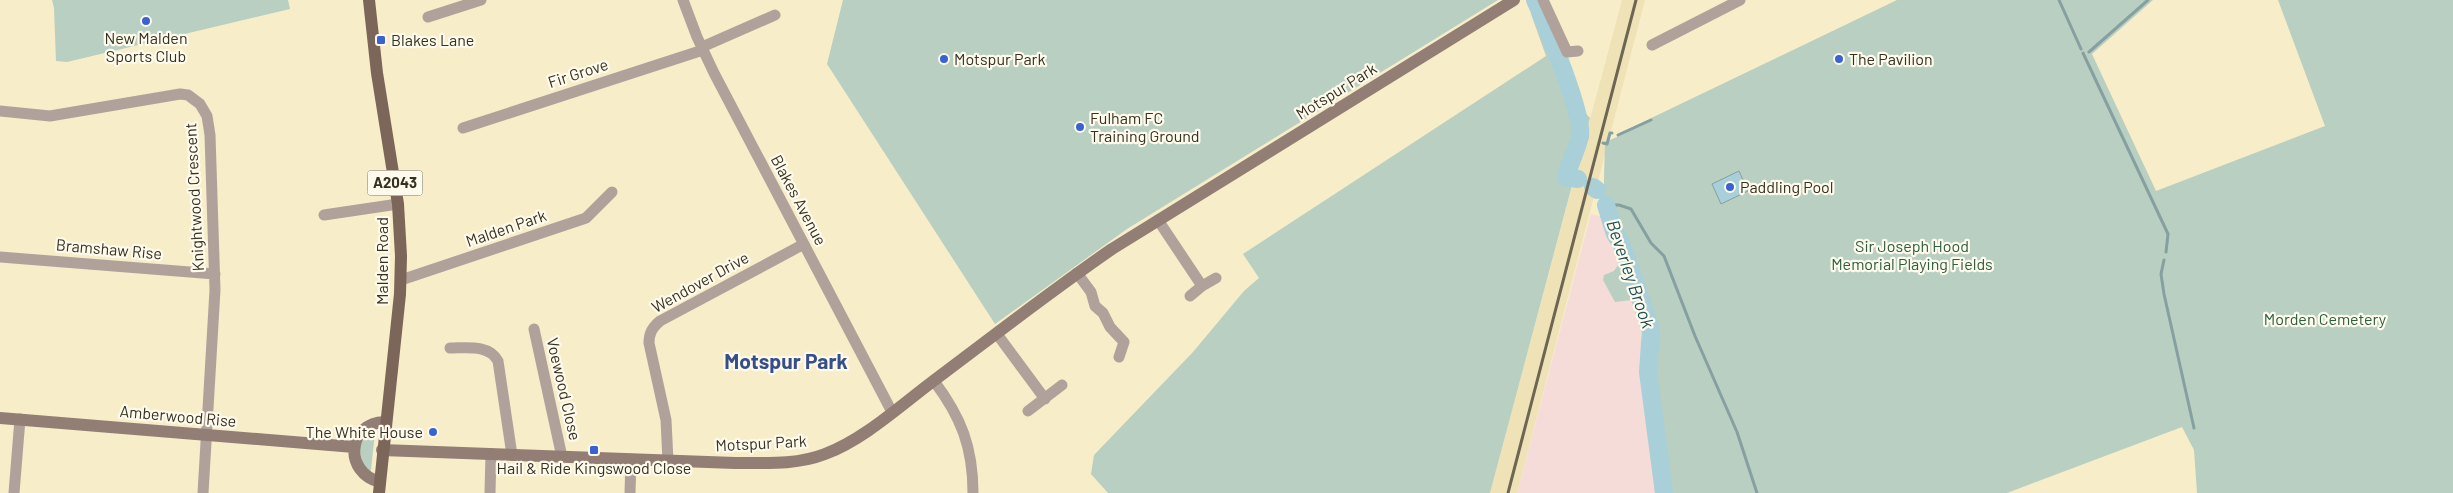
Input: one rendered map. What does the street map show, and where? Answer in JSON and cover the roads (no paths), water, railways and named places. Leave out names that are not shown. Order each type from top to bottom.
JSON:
[{"type":"main road","name":"Malden Road","points":[[368,0],[377,73],[398,204],[401,280],[379,488]]},
{"type":"street","points":[[428,17],[481,0]]},
{"type":"street","name":"Blakes Avenue","points":[[683,0],[702,48],[892,412]]},
{"type":"street","name":"Motspur Park","points":[[382,450],[757,463],[790,462],[814,458],[838,448],[892,412],[1077,273],[1158,220],[1514,0]]},
{"type":"street","points":[[1543,0],[1567,52],[1578,50]]},
{"type":"street","points":[[1652,45],[1740,0]]},
{"type":"street","name":"Fir Grove","points":[[463,128],[702,48],[775,15]]},
{"type":"street","name":"Knightwood Crescent","points":[[0,111],[50,116],[180,94],[194,98],[204,109],[210,129],[215,274],[208,435],[203,493]]},
{"type":"street","name":"Malden Park","points":[[401,280],[586,218],[612,192]]},
{"type":"street","points":[[324,215],[398,204]]},
{"type":"street","points":[[1158,220],[1202,286]]},
{"type":"street","name":"Wendover Drive","points":[[668,461],[666,420],[649,343],[649,334],[653,327],[660,321],[804,244]]},
{"type":"street","name":"Bramshaw Rise","points":[[0,257],[215,274]]},
{"type":"street","points":[[1077,273],[1091,292],[1095,306],[1124,342],[1119,357]]},
{"type":"street","points":[[1190,296],[1216,278]]},
{"type":"street","name":"Voewood Close","points":[[534,329],[562,457]]},
{"type":"street","points":[[997,334],[1045,399]]},
{"type":"street","points":[[450,348],[483,349],[494,355],[498,362],[512,455]]},
{"type":"street","points":[[934,380],[952,407],[964,432],[970,455],[973,493]]},
{"type":"street","points":[[1028,411],[1062,385]]},
{"type":"street","name":"Amberwood Rise","points":[[0,418],[354,447]]},
{"type":"street","points":[[14,493],[20,419]]},
{"type":"street","points":[[379,488],[362,473],[356,464],[354,447],[362,429],[369,424],[385,422]]},
{"type":"street","points":[[490,493],[491,454]]},
{"type":"street","points":[[630,493],[631,459]]},
{"type":"water","name":"Paddling Pool","points":[[1739,171],[1748,191],[1721,204],[1712,184]]},
{"type":"waterway","name":"Beverley Brook","points":[[1535,0],[1563,68],[1580,125],[1580,136],[1566,177],[1578,179]]},
{"type":"waterway","points":[[2059,0],[2081,49]]},
{"type":"waterway","points":[[2089,52],[2148,0]]},
{"type":"waterway","points":[[2083,53],[2168,234],[2166,252]]},
{"type":"waterway","points":[[1618,135],[1651,120]]},
{"type":"waterway","points":[[1603,143],[1607,144],[1610,133],[1612,133]]},
{"type":"waterway","name":"Beverley Brook","points":[[1580,136],[1587,138]]},
{"type":"waterway","name":"Beverley Brook","points":[[1593,187],[1597,190]]},
{"type":"waterway","points":[[1606,205],[1619,205],[1631,209],[1651,243],[1664,256],[1695,336],[1737,432],[1757,493]]},
{"type":"waterway","name":"Beverley Brook","points":[[1606,205],[1651,329],[1648,372],[1664,493]]},
{"type":"waterway","points":[[2164,260],[2161,274],[2164,294],[2194,428]]},
{"type":"railway","points":[[1508,493],[1636,0]]},
{"type":"place","name":"New Malden Sports Club","points":[[146,21]]},
{"type":"place","name":"Blakes Lane","points":[[381,40]]},
{"type":"place","name":"Motspur Park","points":[[944,59]]},
{"type":"place","name":"The Pavilion","points":[[1839,59]]},
{"type":"place","name":"Fulham FC Training Ground","points":[[1080,127]]},
{"type":"place","name":"Paddling Pool","points":[[1730,187]]},
{"type":"place","name":"The White House","points":[[433,432]]},
{"type":"place","name":"Hail & Ride Kingswood Close","points":[[594,450]]},
{"type":"district","name":"Motspur Park","points":[[786,362]]},
{"type":"park label","name":"Sir Joseph Hood Memorial Playing Fields","points":[[1912,255]]},
{"type":"park label","name":"Morden Cemetery","points":[[2325,319]]}]
